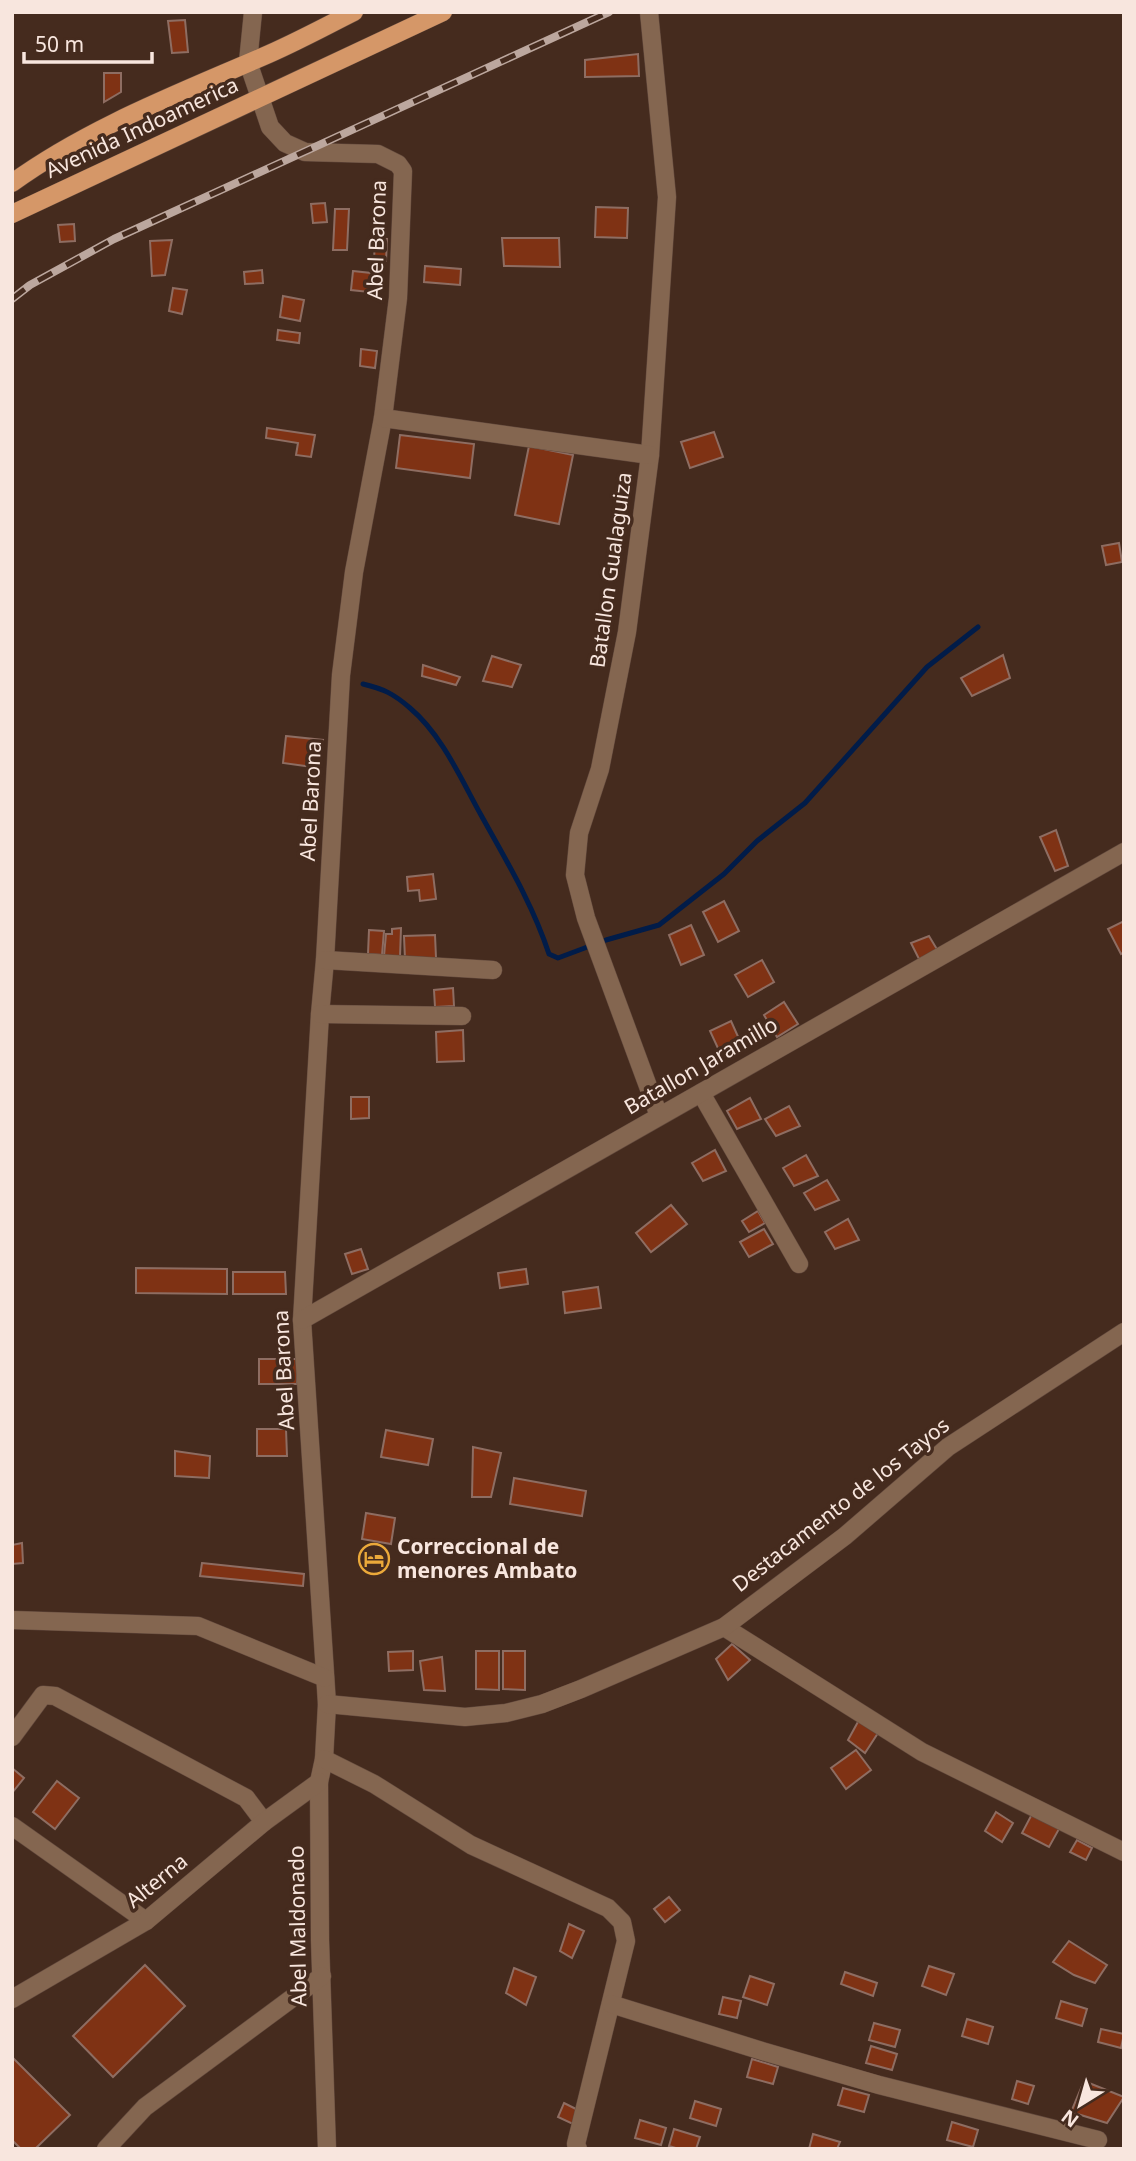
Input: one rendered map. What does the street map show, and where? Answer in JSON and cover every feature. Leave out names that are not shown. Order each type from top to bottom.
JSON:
[{"type":"main road","name":"Avenida Indoamerica","points":[[12,183],[39,164],[109,126],[189,87],[261,58],[354,12]]},
{"type":"main road","name":"Avenida Indoamerica","points":[[12,214],[443,12]]},
{"type":"street","name":"Abel Barona","points":[[253,12],[248,62],[270,127],[285,143],[305,152],[378,154],[398,164],[403,171],[398,298],[383,418],[354,572],[341,675],[302,1320],[327,1704]]},
{"type":"street","name":"Batallon Gualaguiza","points":[[649,12],[667,197],[650,455],[627,632],[600,769],[579,833],[575,875],[586,918],[659,1116]]},
{"type":"street","points":[[383,418],[650,455]]},
{"type":"street","name":"Batallon Jaramillo","points":[[302,1320],[1124,852]]},
{"type":"street","points":[[325,960],[493,970]]},
{"type":"street","points":[[320,1014],[462,1016]]},
{"type":"street","points":[[701,1093],[799,1264]]},
{"type":"street","name":"Destacamento de los Tayos","points":[[327,1704],[465,1717],[506,1713],[542,1704],[581,1689],[724,1627],[845,1536],[948,1447],[1124,1332]]},
{"type":"street","points":[[12,1620],[198,1626],[325,1678]]},
{"type":"street","points":[[724,1627],[922,1752],[1124,1852]]},
{"type":"street","points":[[12,1737],[43,1695],[55,1696],[246,1798],[264,1822]]},
{"type":"street","name":"Abel Maldonado","points":[[327,1704],[324,1759],[319,1782],[327,2149]]},
{"type":"street","points":[[324,1759],[374,1784],[471,1844],[608,1908],[622,1922],[626,1941],[576,2144],[578,2149]]},
{"type":"street","name":"Alterna","points":[[12,1999],[146,1921],[264,1822],[319,1782]]},
{"type":"street","points":[[12,1826],[146,1921]]},
{"type":"street","points":[[106,2149],[145,2107],[322,1976]]},
{"type":"street","points":[[611,2004],[879,2085],[1098,2140]]},
{"type":"building","points":[[185,20],[188,52],[172,53],[168,21]]},
{"type":"building","points":[[638,54],[639,76],[585,77],[585,60]]},
{"type":"building","points":[[104,73],[121,73],[121,92],[104,102]]},
{"type":"building","points":[[325,203],[327,222],[313,223],[311,204]]},
{"type":"building","points":[[596,207],[628,208],[627,238],[595,237]]},
{"type":"building","points":[[335,209],[349,209],[347,250],[333,250]]},
{"type":"building","points":[[74,224],[75,241],[60,242],[58,225]]},
{"type":"building","points":[[375,238],[387,239],[386,261],[374,261]]},
{"type":"building","points":[[502,238],[559,238],[560,267],[504,266]]},
{"type":"building","points":[[172,240],[165,275],[152,276],[150,241]]},
{"type":"building","points":[[425,266],[461,269],[460,285],[424,282]]},
{"type":"building","points":[[262,270],[263,283],[245,284],[244,272]]},
{"type":"building","points":[[353,271],[371,273],[369,292],[351,290]]},
{"type":"building","points":[[173,288],[187,290],[182,314],[169,311]]},
{"type":"building","points":[[283,296],[304,300],[300,321],[280,317]]},
{"type":"building","points":[[278,330],[300,333],[299,343],[277,340]]},
{"type":"building","points":[[361,349],[377,351],[375,368],[360,366]]},
{"type":"building","points":[[267,428],[315,435],[311,457],[296,455],[298,443],[266,438]]},
{"type":"building","points":[[714,432],[723,457],[690,468],[681,442]]},
{"type":"building","points":[[400,435],[474,444],[470,478],[396,468]]},
{"type":"building","points":[[529,446],[573,455],[559,524],[515,515]]},
{"type":"building","points":[[1119,543],[1122,562],[1106,565],[1102,546]]},
{"type":"building","points":[[1003,655],[1010,678],[972,696],[961,678]]},
{"type":"building","points":[[492,656],[521,665],[512,687],[483,681]]},
{"type":"building","points":[[423,665],[460,677],[456,685],[422,676]]},
{"type":"building","points":[[286,736],[323,740],[320,768],[283,763]]},
{"type":"building","points":[[1056,830],[1068,866],[1055,871],[1040,837]]},
{"type":"building","points":[[433,874],[436,899],[420,901],[419,890],[408,891],[407,877]]},
{"type":"building","points":[[724,901],[739,931],[718,942],[703,912]]},
{"type":"building","points":[[1124,921],[1124,952],[1121,954],[1108,929]]},
{"type":"building","points":[[691,925],[704,955],[681,965],[669,935]]},
{"type":"building","points":[[401,928],[400,957],[384,956],[386,934],[392,934],[392,929]]},
{"type":"building","points":[[369,930],[384,931],[382,955],[368,954]]},
{"type":"building","points":[[435,935],[436,958],[405,959],[404,936]]},
{"type":"building","points":[[929,936],[938,951],[919,959],[911,943]]},
{"type":"building","points":[[762,960],[774,982],[748,997],[735,975]]},
{"type":"building","points":[[453,988],[454,1006],[435,1007],[434,990]]},
{"type":"building","points":[[784,1002],[798,1024],[777,1037],[764,1015]]},
{"type":"building","points":[[731,1021],[744,1050],[723,1059],[710,1031]]},
{"type":"building","points":[[463,1030],[464,1061],[437,1062],[436,1032]]},
{"type":"building","points":[[351,1097],[369,1097],[369,1118],[351,1119]]},
{"type":"building","points":[[750,1098],[761,1119],[737,1129],[727,1111]]},
{"type":"building","points":[[789,1106],[800,1126],[776,1136],[765,1119]]},
{"type":"building","points":[[715,1150],[726,1171],[703,1181],[692,1163]]},
{"type":"building","points":[[806,1155],[818,1176],[794,1186],[783,1168]]},
{"type":"building","points":[[827,1180],[839,1200],[815,1210],[804,1193]]},
{"type":"building","points":[[671,1205],[687,1224],[651,1252],[636,1233]]},
{"type":"building","points":[[758,1211],[765,1223],[749,1232],[742,1221]]},
{"type":"building","points":[[848,1219],[859,1240],[835,1249],[825,1232]]},
{"type":"building","points":[[764,1229],[773,1244],[749,1257],[740,1242]]},
{"type":"building","points":[[361,1249],[368,1269],[352,1274],[345,1254]]},
{"type":"building","points":[[136,1268],[227,1269],[227,1294],[136,1293]]},
{"type":"building","points":[[526,1269],[528,1284],[500,1288],[498,1273]]},
{"type":"building","points":[[233,1272],[285,1272],[286,1294],[233,1294]]},
{"type":"building","points":[[598,1287],[601,1308],[565,1313],[563,1292]]},
{"type":"building","points":[[259,1359],[297,1359],[297,1384],[259,1384]]},
{"type":"building","points":[[257,1429],[286,1429],[287,1456],[257,1456]]},
{"type":"building","points":[[386,1430],[433,1439],[428,1465],[381,1457]]},
{"type":"building","points":[[473,1447],[501,1453],[491,1497],[472,1497]]},
{"type":"building","points":[[175,1451],[210,1456],[209,1478],[175,1476]]},
{"type":"building","points":[[514,1478],[586,1491],[582,1516],[510,1504]]},
{"type":"building","points":[[366,1513],[395,1518],[391,1544],[362,1539]]},
{"type":"building","points":[[22,1543],[23,1563],[12,1564],[12,1545]]},
{"type":"building","points":[[202,1563],[304,1574],[303,1586],[200,1576]]},
{"type":"building","points":[[732,1644],[750,1660],[728,1680],[716,1659]]},
{"type":"building","points":[[413,1651],[413,1670],[389,1671],[388,1652]]},
{"type":"building","points":[[476,1651],[499,1651],[499,1690],[476,1689]]},
{"type":"building","points":[[503,1651],[525,1651],[525,1690],[503,1689]]},
{"type":"building","points":[[442,1657],[445,1691],[424,1690],[420,1661]]},
{"type":"building","points":[[859,1720],[878,1733],[865,1753],[848,1740]]},
{"type":"building","points":[[856,1750],[871,1770],[846,1789],[831,1768]]},
{"type":"building","points":[[12,1768],[24,1778],[12,1793]]},
{"type":"building","points":[[57,1781],[79,1798],[55,1829],[33,1812]]},
{"type":"building","points":[[996,1812],[1013,1823],[1002,1842],[985,1831]]},
{"type":"building","points":[[1032,1814],[1059,1829],[1049,1847],[1022,1833]]},
{"type":"building","points":[[1077,1840],[1092,1848],[1086,1860],[1070,1852]]},
{"type":"building","points":[[669,1897],[680,1910],[665,1922],[654,1909]]},
{"type":"building","points":[[569,1924],[584,1931],[572,1958],[560,1951]]},
{"type":"building","points":[[1069,1941],[1107,1965],[1095,1983],[1074,1975],[1053,1962]]},
{"type":"building","points":[[145,1965],[185,2006],[113,2077],[73,2036]]},
{"type":"building","points":[[929,1966],[954,1974],[946,1995],[922,1986]]},
{"type":"building","points":[[514,1968],[536,1977],[526,2005],[506,1993]]},
{"type":"building","points":[[845,1972],[877,1983],[873,1996],[841,1984]]},
{"type":"building","points":[[750,1976],[774,1984],[767,2005],[743,1997]]},
{"type":"building","points":[[723,1997],[741,2001],[737,2018],[719,2014]]},
{"type":"building","points":[[1061,2001],[1087,2009],[1082,2026],[1056,2018]]},
{"type":"building","points":[[967,2019],[993,2027],[988,2044],[962,2036]]},
{"type":"building","points":[[874,2023],[900,2030],[895,2047],[869,2040]]},
{"type":"building","points":[[1101,2029],[1124,2034],[1121,2048],[1098,2042]]},
{"type":"building","points":[[871,2046],[897,2054],[892,2070],[866,2063]]},
{"type":"building","points":[[12,2057],[70,2115],[35,2149],[21,2149],[12,2140]]},
{"type":"building","points":[[752,2059],[778,2067],[773,2084],[747,2077]]},
{"type":"building","points":[[1017,2081],[1034,2086],[1028,2104],[1012,2099]]},
{"type":"building","points":[[1084,2081],[1124,2097],[1107,2123],[1071,2112]]},
{"type":"building","points":[[843,2088],[869,2095],[864,2112],[838,2105]]},
{"type":"building","points":[[695,2101],[721,2109],[716,2126],[690,2118]]},
{"type":"building","points":[[564,2103],[580,2111],[573,2124],[558,2117]]},
{"type":"building","points":[[640,2120],[666,2128],[661,2145],[635,2138]]},
{"type":"building","points":[[952,2122],[978,2130],[973,2147],[947,2140]]},
{"type":"building","points":[[674,2129],[700,2137],[696,2149],[669,2146]]},
{"type":"building","points":[[813,2134],[840,2142],[837,2149],[809,2149]]},
{"type":"waterway","points":[[363,684],[388,693],[404,703],[432,731],[458,772],[518,883],[549,954],[558,958],[606,940],[659,925],[724,874],[757,841],[805,803],[927,667],[978,627]]},
{"type":"railway","points":[[12,299],[30,285],[114,239],[609,12]]},
{"type":"place","name":"Correccional de menores Ambato","points":[[374,1559]]}]
